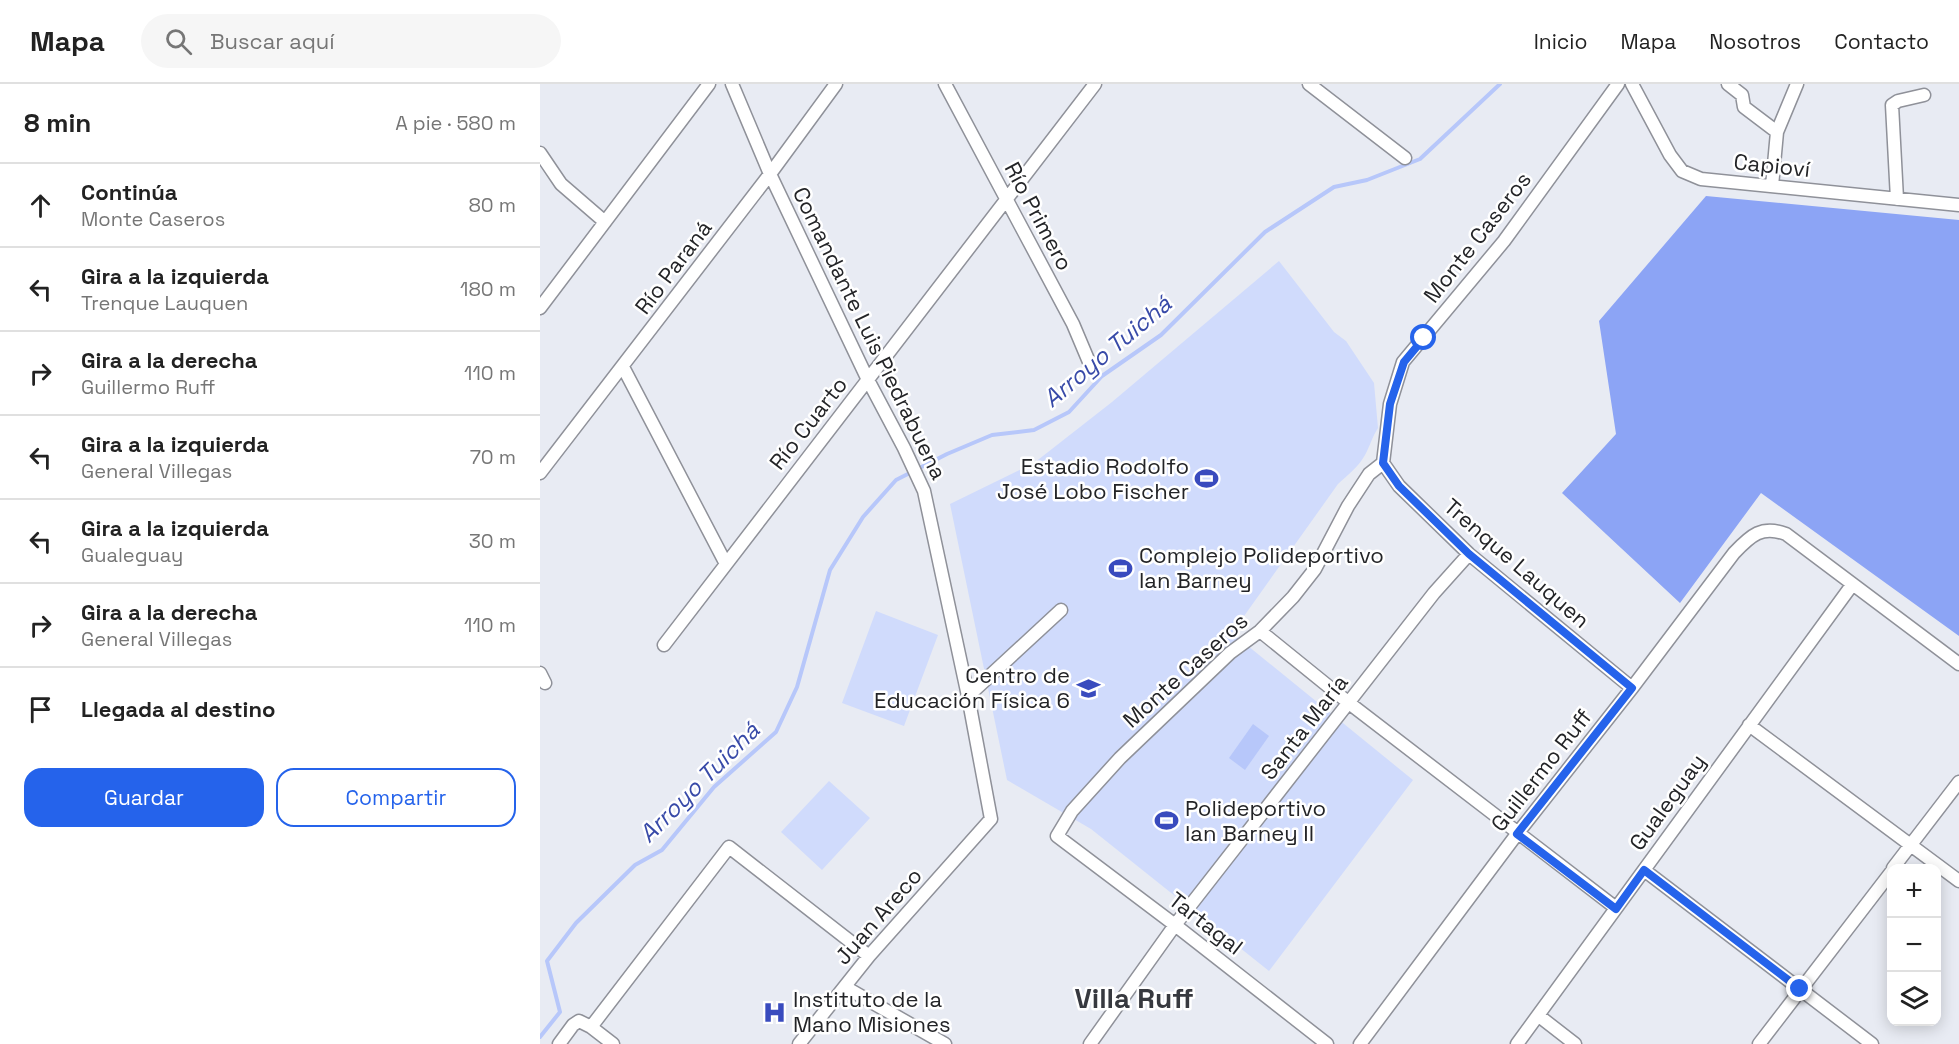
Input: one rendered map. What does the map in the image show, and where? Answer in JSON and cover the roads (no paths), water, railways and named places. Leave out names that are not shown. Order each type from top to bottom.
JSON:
[{"type":"street","points":[[540,308],[709,84]]},
{"type":"street","name":"Comandante Luis Piedrabuena","points":[[732,84],[770,174],[868,380],[924,491],[968,696],[991,819]]},
{"type":"street","name":"Río Paraná","points":[[540,473],[770,174],[836,84]]},
{"type":"street","name":"Río Primero","points":[[945,84],[1073,324],[1092,369]]},
{"type":"street","name":"Río Cuarto","points":[[664,645],[1095,84]]},
{"type":"street","points":[[1309,84],[1405,158]]},
{"type":"street","name":"Capioví","points":[[1632,84],[1670,155],[1682,171],[1701,180],[1959,205]]},
{"type":"street","points":[[1728,84],[1742,95],[1744,107],[1777,132]]},
{"type":"street","points":[[1772,186],[1777,132],[1797,84]]},
{"type":"street","name":"Monte Caseros","points":[[1057,836],[1072,811],[1120,758],[1230,653],[1260,631],[1293,597],[1315,568],[1348,506],[1369,474],[1383,463],[1390,404],[1404,362],[1504,242],[1615,85]]},
{"type":"street","points":[[1897,199],[1892,105],[1898,101],[1924,95]]},
{"type":"street","points":[[540,153],[561,184],[605,222]]},
{"type":"street","points":[[623,367],[726,564]]},
{"type":"street","name":"Trenque Lauquen","points":[[1383,463],[1399,486],[1469,554],[1632,688]]},
{"type":"street","name":"Guillermo Ruff","points":[[1360,1044],[1517,834],[1747,539],[1764,531],[1775,530],[1786,534],[1852,585]]},
{"type":"street","name":"Santa María","points":[[1090,1044],[1175,925],[1434,593],[1469,554]]},
{"type":"street","points":[[1852,585],[1959,664]]},
{"type":"street","name":"Gualeguay","points":[[1517,1044],[1852,585]]},
{"type":"street","points":[[968,696],[1061,610]]},
{"type":"street","points":[[1260,631],[1349,703],[1616,909]]},
{"type":"street","points":[[1749,725],[1959,881]]},
{"type":"street","points":[[1896,864],[1959,782]]},
{"type":"street","name":"Juan Areco","points":[[799,1044],[869,956],[991,819]]},
{"type":"street","name":"Tartagal","points":[[1057,836],[1327,1044]]},
{"type":"street","points":[[591,1027],[729,847],[869,956]]},
{"type":"street","points":[[1644,870],[1872,1044]]},
{"type":"street","points":[[1759,1044],[1887,876]]},
{"type":"street","points":[[845,987],[945,1044]]},
{"type":"street","points":[[1539,1016],[1575,1044]]},
{"type":"street","points":[[559,1044],[573,1025],[579,1021],[613,1044]]},
{"type":"waterway","name":"Arroyo Tuichá","points":[[540,1037],[560,1012],[547,961],[576,923],[635,865],[662,850],[714,787],[776,732],[797,687],[830,570],[863,517],[896,480],[947,454],[992,435],[1034,430],[1069,412],[1102,376],[1161,335],[1265,232],[1334,187],[1367,180],[1420,159],[1500,84]]},
{"type":"place","name":"Estadio Rodolfo José Lobo Fischer","points":[[1207,479]]},
{"type":"place","name":"Complejo Polideportivo Ian Barney","points":[[1121,568]]},
{"type":"place","name":"Centro de Educación Física 6","points":[[1088,688]]},
{"type":"place","name":"Polideportivo Ian Barney II","points":[[1167,821]]},
{"type":"place","name":"Instituto de la Mano Misiones","points":[[775,1012]]},
{"type":"district","name":"Villa Ruff","points":[[1134,998]]}]
